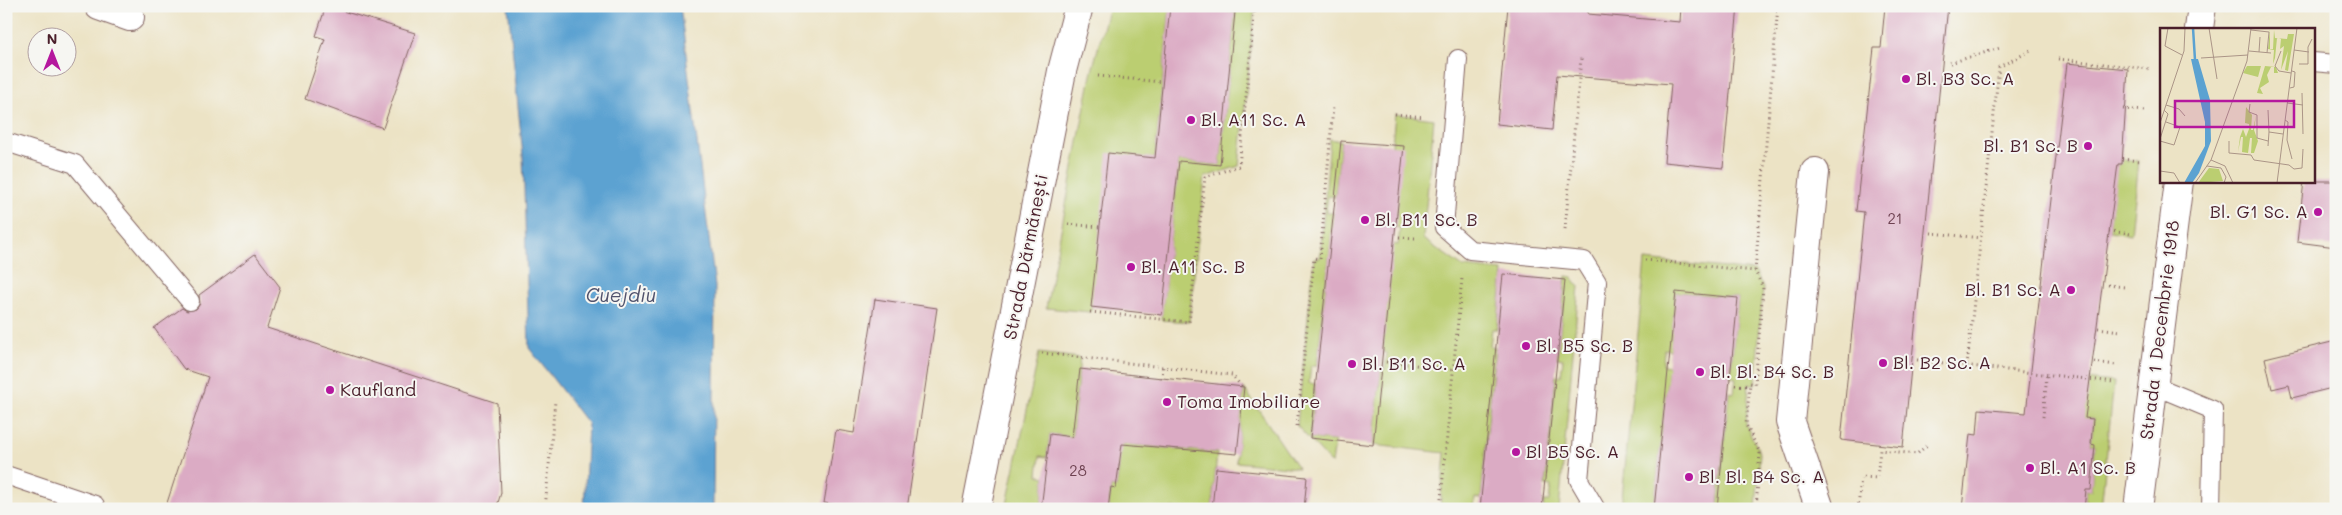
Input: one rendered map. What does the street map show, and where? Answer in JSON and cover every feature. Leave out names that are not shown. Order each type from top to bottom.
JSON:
[{"type":"street","points":[[99,6],[130,17]]},
{"type":"street","name":"Strada Dărmănești","points":[[976,509],[1062,71],[1079,6]]},
{"type":"street","points":[[2199,28],[2202,6]]},
{"type":"street","points":[[1816,172],[1790,422],[1820,509]]},
{"type":"street","name":"Strada 1 Decembrie 1918","points":[[2138,509],[2179,182]]},
{"type":"lane","points":[[1458,58],[1444,227],[1470,250],[1584,261],[1597,282],[1580,480],[1596,509]]},
{"type":"lane","points":[[2314,62],[2336,64]]},
{"type":"lane","points":[[6,142],[75,164],[190,301]]},
{"type":"lane","points":[[2153,386],[2213,410],[2211,509]]},
{"type":"lane","points":[[6,475],[95,505],[94,509]]},
{"type":"path","points":[[1090,312],[1189,322],[1205,176],[1239,166],[1256,6]]},
{"type":"path","points":[[1763,288],[1755,271],[1778,6]]},
{"type":"path","points":[[1950,63],[2000,48]]},
{"type":"path","points":[[1967,366],[1999,67],[2032,50]]},
{"type":"path","points":[[1565,231],[1581,58]]},
{"type":"path","points":[[2058,58],[2150,69]]},
{"type":"path","points":[[1091,75],[1162,82]]},
{"type":"path","points":[[1296,426],[1314,258],[1320,259],[1333,108]]},
{"type":"path","points":[[2123,109],[2145,111]]},
{"type":"path","points":[[1395,114],[1433,118]]},
{"type":"path","points":[[2122,159],[2139,161]]},
{"type":"path","points":[[1061,223],[1100,227]]},
{"type":"path","points":[[2109,232],[2131,234]]},
{"type":"path","points":[[1931,233],[1981,238]]},
{"type":"path","points":[[1399,237],[1423,239]]},
{"type":"path","points":[[1646,260],[1755,271]]},
{"type":"path","points":[[1440,509],[1462,277]]},
{"type":"path","points":[[2108,285],[2124,287]]},
{"type":"path","points":[[2098,328],[2120,331]]},
{"type":"path","points":[[1039,353],[1232,375],[1242,387]]},
{"type":"path","points":[[1917,360],[2114,382]]},
{"type":"path","points":[[1386,362],[1454,368]]},
{"type":"path","points":[[2094,362],[2116,365]]},
{"type":"path","points":[[1162,378],[1163,366]]},
{"type":"path","points":[[2043,417],[2047,375]]},
{"type":"path","points":[[1735,385],[1749,386]]},
{"type":"path","points":[[545,509],[554,401]]},
{"type":"path","points":[[1858,509],[1860,477],[1877,478],[1880,450],[1917,454],[1928,445]]},
{"type":"green space","points":[[1109,6],[1170,6],[1155,158],[1090,312],[1046,308],[1091,75]]},
{"type":"green space","points":[[1176,6],[1255,6],[1239,166],[1205,177],[1189,322],[1161,320],[1179,161],[1220,165],[1235,13]]},
{"type":"green space","points":[[1395,114],[1434,119],[1423,239],[1463,267],[1503,271],[1497,329],[1492,329],[1490,346],[1495,347],[1481,499],[1475,498],[1474,509],[1440,509],[1445,453],[1373,445],[1381,369],[1385,369],[1387,353],[1382,352],[1393,244],[1398,245],[1400,228],[1395,227],[1392,145]]},
{"type":"green space","points":[[1330,139],[1341,141],[1335,197],[1328,196],[1326,212],[1334,213],[1317,366],[1311,366],[1309,383],[1315,384],[1310,438],[1335,441],[1332,464],[1297,426],[1314,258],[1320,258]]},
{"type":"green space","points":[[2122,159],[2139,161],[2131,234],[2109,231],[2117,164],[2121,164]]},
{"type":"green space","points":[[1645,260],[1755,271],[1763,288],[1755,384],[1749,384],[1746,425],[1760,453],[1756,509],[1722,509],[1722,504],[1718,504],[1729,392],[1734,393],[1736,378],[1730,377],[1738,298],[1676,292],[1671,350],[1664,349],[1663,365],[1669,366],[1654,509],[1621,509]]},
{"type":"green space","points":[[1566,276],[1572,277],[1579,286],[1559,509],[1543,509],[1544,501],[1549,501],[1551,486],[1545,485],[1556,375],[1561,376],[1563,359],[1557,358]]},
{"type":"green space","points":[[1039,353],[1080,358],[1072,437],[1050,434],[1047,457],[1040,456],[1038,475],[1045,477],[1041,509],[1006,509]]},
{"type":"green space","points":[[2047,375],[2114,382],[2101,509],[2084,509],[2086,490],[2091,490],[2095,445],[2091,444],[2093,419],[2058,416]]},
{"type":"green space","points":[[1244,388],[1298,468],[1236,462]]},
{"type":"green space","points":[[1115,443],[1217,453],[1212,509],[1108,509],[1111,487],[1116,488],[1119,467]]},
{"type":"water","name":"Cuejdiu","points":[[508,6],[680,6],[715,286],[713,509],[584,509],[588,424],[529,348],[523,156]]},
{"type":"building","points":[[326,6],[415,33],[383,128],[305,99],[325,39],[316,36]]},
{"type":"building","points":[[1170,6],[1235,12],[1220,165],[1179,161],[1162,315],[1091,307],[1108,153],[1155,158]]},
{"type":"building","points":[[1508,6],[1588,6],[1588,14],[1680,22],[1681,6],[1738,6],[1723,168],[1664,162],[1671,84],[1557,75],[1552,130],[1497,124]]},
{"type":"building","points":[[1885,6],[1948,6],[1903,447],[1841,440],[1864,212],[1856,211],[1874,48],[1881,48]]},
{"type":"building","points":[[2067,63],[2128,69],[2122,164],[2118,164],[2085,418],[2093,419],[2091,444],[2095,445],[2091,490],[2086,490],[2084,509],[2037,509],[2001,506],[2001,509],[1962,509],[1970,434],[1977,435],[1979,409],[2026,413]]},
{"type":"building","points":[[1341,141],[1404,146],[1373,445],[1310,438]]},
{"type":"building","name":"Bl. G1 Sc. A","points":[[2336,181],[2336,247],[2297,242],[2304,182]]},
{"type":"building","name":"Kaufland","points":[[255,254],[280,287],[267,328],[497,403],[501,493],[496,509],[165,509],[208,377],[184,369],[154,328],[182,308],[187,311],[196,309],[200,304],[199,295]]},
{"type":"building","points":[[1503,274],[1565,280],[1542,509],[1480,509]]},
{"type":"building","name":"Bl. Bl. B4 Sc. B","points":[[1676,292],[1738,298],[1717,509],[1654,509]]},
{"type":"building","points":[[875,299],[937,308],[907,509],[864,509],[824,503],[836,430],[854,433]]},
{"type":"building","points":[[2336,341],[2336,387],[2292,398],[2289,385],[2272,389],[2265,358]]},
{"type":"building","points":[[1080,369],[1244,387],[1237,454],[1122,444],[1116,488],[1111,487],[1108,509],[1041,509],[1050,434],[1072,437]]},
{"type":"building","points":[[1216,468],[1307,477],[1304,509],[1212,509]]},
{"type":"place","name":"Bl. B3 Sc. A","points":[[1906,79]]},
{"type":"place","name":"Bl. A11 Sc. A","points":[[1191,120]]},
{"type":"place","name":"Bl. B1 Sc. B","points":[[2088,146]]},
{"type":"place","name":"Bl. G1 Sc. A","points":[[2318,212]]},
{"type":"place","name":"Bl. B11 Sc. B","points":[[1365,220]]},
{"type":"place","name":"Bl. A11 Sc. B","points":[[1131,267]]},
{"type":"place","name":"Bl. B1 Sc. A","points":[[2071,290]]},
{"type":"place","name":"Bl. B5 Sc. B","points":[[1526,346]]},
{"type":"place","name":"Bl. B2 Sc. A","points":[[1883,363]]},
{"type":"place","name":"Bl. B11 Sc. A","points":[[1352,364]]},
{"type":"place","name":"Bl. Bl. B4 Sc. B","points":[[1700,372]]},
{"type":"place","name":"Kaufland","points":[[330,390]]},
{"type":"place","name":"Toma Imobiliare","points":[[1167,402]]},
{"type":"place","name":"Bl B5 Sc. A","points":[[1516,452]]},
{"type":"place","name":"Bl. A1 Sc. B","points":[[2030,468]]},
{"type":"place","name":"Bl. Bl. B4 Sc. A","points":[[1689,477]]}]
